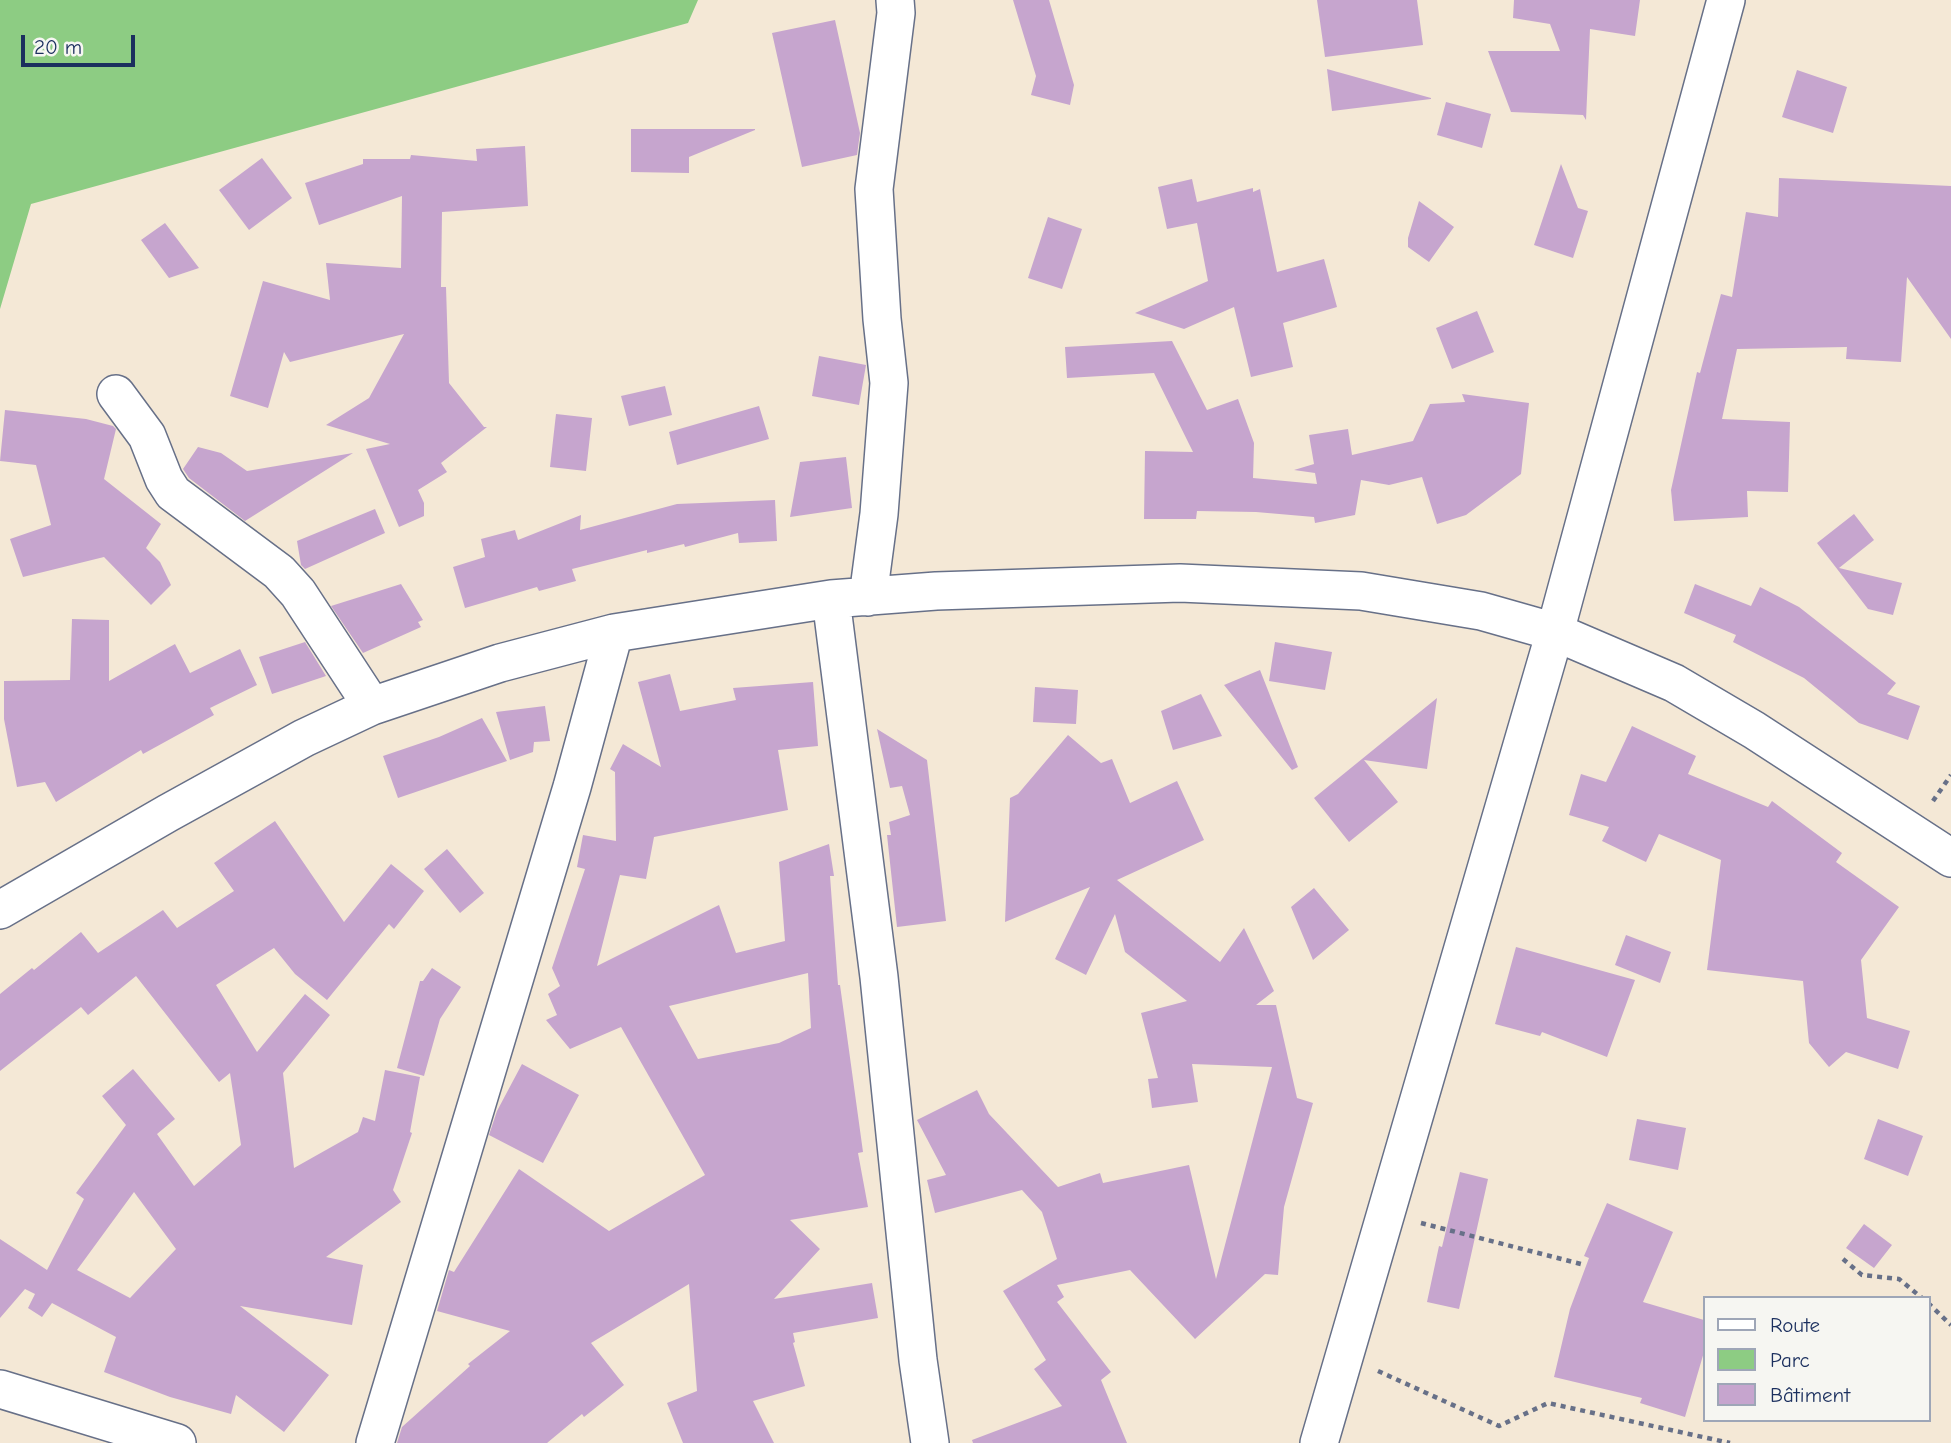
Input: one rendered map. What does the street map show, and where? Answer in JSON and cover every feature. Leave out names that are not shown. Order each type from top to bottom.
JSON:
[{"type":"street","points":[[868,597],[879,514],[889,383],[874,189],[896,13],[895,0]]},
{"type":"street","points":[[1320,1443],[1555,632],[1726,0]]},
{"type":"street","points":[[116,394],[147,436],[164,479],[173,493],[279,572],[298,593],[372,706]]},
{"type":"street","points":[[0,910],[304,738],[372,706],[500,663],[614,633],[831,599],[936,590],[1180,583],[1361,591],[1481,611],[1555,632],[1674,682],[1777,744],[1951,858]]},
{"type":"street","points":[[831,599],[879,977],[918,1360],[930,1443]]},
{"type":"street","points":[[375,1443],[564,814],[614,633]]},
{"type":"street","points":[[0,1389],[177,1443]]},
{"type":"path","points":[[1386,1214],[1581,1265]]},
{"type":"path","points":[[1843,1259],[1862,1275],[1899,1279],[1920,1296]]},
{"type":"path","points":[[1930,1305],[1951,1325]]},
{"type":"path","points":[[1345,1354],[1403,1384],[1499,1426],[1548,1403],[1730,1443]]},
{"type":"green space","points":[[0,0],[698,0],[688,23],[31,204],[0,309]]},
{"type":"building","points":[[1013,0],[1049,0],[1074,85],[1070,105],[1031,95],[1036,76]]},
{"type":"building","points":[[1317,0],[1417,0],[1423,45],[1325,57]]},
{"type":"building","points":[[1514,0],[1640,0],[1635,36],[1590,29],[1586,120],[1583,115],[1511,112],[1488,51],[1560,51],[1550,24],[1513,18]]},
{"type":"building","points":[[835,20],[860,133],[857,155],[802,167],[772,33]]},
{"type":"building","points":[[1327,69],[1431,98],[1431,99],[1332,111]]},
{"type":"building","points":[[1797,70],[1847,87],[1833,133],[1782,117]]},
{"type":"building","points":[[1446,102],[1491,114],[1482,148],[1437,135]]},
{"type":"building","points":[[631,129],[755,130],[689,157],[689,173],[631,172]]},
{"type":"building","points":[[525,146],[528,206],[442,212],[441,287],[446,287],[449,383],[484,427],[487,427],[441,463],[447,472],[418,490],[424,503],[424,516],[399,527],[366,449],[390,444],[326,425],[369,398],[404,334],[290,362],[284,352],[268,408],[230,396],[263,281],[330,300],[326,263],[401,268],[402,196],[319,225],[305,183],[363,164],[363,159],[410,159],[411,155],[477,161],[476,149]]},
{"type":"building","points":[[262,158],[292,198],[249,230],[219,190]]},
{"type":"building","points":[[1561,164],[1578,208],[1588,211],[1573,258],[1534,245]]},
{"type":"building","points":[[1779,178],[1951,186],[1951,339],[1907,277],[1901,362],[1846,359],[1847,347],[1737,349],[1722,419],[1790,422],[1788,492],[1747,491],[1748,517],[1674,521],[1671,490],[1697,372],[1700,373],[1721,294],[1732,297],[1746,212],[1778,217]]},
{"type":"building","points":[[1192,179],[1197,202],[1253,188],[1253,192],[1260,189],[1277,272],[1324,259],[1337,307],[1283,323],[1293,367],[1251,377],[1234,307],[1184,329],[1135,313],[1208,281],[1197,223],[1167,229],[1158,187]]},
{"type":"building","points":[[1419,201],[1454,227],[1429,262],[1408,247]]},
{"type":"building","points":[[1048,217],[1082,229],[1062,289],[1028,278]]},
{"type":"building","points":[[165,223],[199,268],[169,278],[141,240]]},
{"type":"building","points":[[1477,311],[1494,352],[1452,369],[1436,328]]},
{"type":"building","points":[[1172,341],[1207,410],[1238,399],[1254,443],[1253,478],[1317,484],[1315,473],[1294,470],[1314,464],[1309,435],[1348,429],[1352,455],[1413,441],[1430,404],[1465,402],[1462,394],[1529,403],[1521,474],[1466,515],[1437,524],[1422,477],[1389,485],[1361,480],[1355,515],[1315,523],[1314,517],[1256,512],[1197,511],[1196,519],[1144,519],[1145,451],[1193,452],[1154,373],[1067,378],[1065,347]]},
{"type":"building","points":[[819,356],[866,365],[859,405],[812,396]]},
{"type":"building","points":[[665,386],[672,415],[629,426],[621,396]]},
{"type":"building","points":[[759,406],[769,439],[677,465],[669,432]]},
{"type":"building","points":[[5,410],[86,419],[116,429],[104,479],[161,524],[146,548],[160,562],[171,585],[151,605],[104,557],[23,577],[10,539],[51,525],[36,465],[0,461]]},
{"type":"building","points":[[556,414],[592,418],[586,471],[550,467]]},
{"type":"building","points":[[198,447],[221,453],[247,471],[353,453],[245,521],[189,478],[183,469]]},
{"type":"building","points":[[846,457],[852,508],[790,517],[800,462]]},
{"type":"building","points":[[775,500],[777,541],[739,543],[738,533],[685,547],[684,544],[647,553],[647,550],[572,569],[576,581],[539,591],[537,587],[465,608],[453,567],[485,557],[481,539],[515,530],[518,540],[581,515],[580,530],[677,504]]},
{"type":"building","points":[[375,509],[385,533],[305,569],[301,565],[297,541]]},
{"type":"building","points":[[1854,514],[1874,540],[1839,568],[1902,583],[1893,615],[1868,609],[1817,543]]},
{"type":"building","points":[[401,584],[423,620],[418,622],[421,627],[363,653],[331,606]]},
{"type":"building","points":[[1695,584],[1751,606],[1760,587],[1799,607],[1896,683],[1887,694],[1920,706],[1908,740],[1859,723],[1804,678],[1733,642],[1736,635],[1684,613]]},
{"type":"building","points":[[72,619],[109,620],[109,681],[175,644],[190,673],[240,649],[257,685],[210,708],[214,715],[143,754],[141,750],[56,802],[45,782],[17,787],[4,719],[4,681],[70,680]]},
{"type":"building","points":[[305,642],[326,676],[272,694],[259,657]]},
{"type":"building","points":[[1275,642],[1332,652],[1325,690],[1269,681]]},
{"type":"building","points":[[1260,670],[1298,767],[1292,770],[1224,685]]},
{"type":"building","points":[[670,674],[680,711],[736,700],[733,688],[813,682],[818,746],[778,750],[788,810],[654,837],[646,879],[620,875],[597,966],[719,905],[736,953],[785,941],[779,862],[829,844],[834,876],[830,876],[838,985],[863,1152],[858,1153],[868,1207],[790,1220],[820,1249],[774,1299],[872,1283],[878,1318],[793,1333],[793,1343],[805,1386],[753,1401],[774,1443],[683,1443],[667,1403],[697,1391],[689,1284],[591,1343],[624,1385],[584,1417],[582,1414],[547,1443],[397,1443],[402,1427],[470,1366],[468,1364],[510,1331],[437,1311],[449,1270],[454,1272],[519,1169],[609,1231],[705,1175],[621,1027],[570,1049],[546,1020],[557,1015],[548,994],[560,986],[552,968],[585,869],[577,867],[583,835],[616,841],[615,772],[610,769],[623,744],[661,767],[638,682]],"holes":[[[808,973],[811,1028],[779,1043],[698,1059],[669,1006]]]},
{"type":"building","points":[[1035,687],[1078,690],[1076,724],[1033,722]]},
{"type":"building","points":[[1201,694],[1222,736],[1173,750],[1161,711]]},
{"type":"building","points":[[1437,698],[1427,769],[1364,760],[1398,802],[1349,842],[1314,798]]},
{"type":"building","points":[[545,706],[550,741],[534,742],[533,752],[510,760],[496,712]]},
{"type":"building","points":[[482,718],[507,761],[398,798],[383,756],[439,737]]},
{"type":"building","points":[[1632,726],[1696,756],[1688,774],[1768,807],[1772,801],[1842,853],[1836,862],[1899,907],[1861,960],[1867,1018],[1910,1031],[1898,1069],[1846,1052],[1829,1067],[1809,1043],[1803,981],[1707,970],[1721,860],[1659,834],[1646,862],[1602,841],[1609,827],[1569,815],[1581,774],[1606,782]]},
{"type":"building","points":[[877,729],[927,760],[946,921],[897,927],[887,835],[891,835],[889,822],[910,815],[902,786],[890,788]]},
{"type":"building","points":[[1068,735],[1101,763],[1112,759],[1130,803],[1177,781],[1204,840],[1117,880],[1220,962],[1244,928],[1274,991],[1256,1005],[1276,1005],[1297,1098],[1313,1103],[1284,1207],[1278,1275],[1265,1274],[1195,1339],[1130,1270],[1057,1285],[1064,1297],[1057,1302],[1111,1372],[1101,1380],[1127,1443],[973,1443],[972,1440],[1062,1406],[1034,1369],[1046,1360],[1003,1291],[1057,1259],[1042,1212],[1022,1190],[935,1213],[927,1180],[946,1175],[917,1120],[977,1090],[989,1114],[1058,1187],[1100,1173],[1103,1183],[1189,1165],[1216,1279],[1272,1067],[1192,1064],[1198,1102],[1152,1108],[1148,1079],[1158,1078],[1141,1013],[1187,1001],[1125,952],[1115,914],[1086,975],[1055,959],[1090,887],[1005,922],[1010,798],[1018,794]]},
{"type":"building","points":[[275,821],[344,922],[391,864],[424,891],[394,929],[389,924],[327,1000],[295,974],[274,948],[216,985],[257,1052],[305,994],[330,1015],[283,1073],[294,1168],[358,1132],[363,1117],[375,1121],[385,1070],[420,1077],[410,1132],[412,1133],[393,1190],[401,1202],[326,1257],[363,1265],[352,1325],[240,1306],[329,1375],[284,1432],[236,1395],[231,1414],[170,1397],[104,1372],[116,1337],[52,1303],[42,1317],[28,1308],[35,1294],[25,1289],[0,1318],[0,1239],[47,1270],[84,1199],[76,1193],[126,1125],[102,1096],[133,1069],[175,1119],[157,1134],[194,1186],[241,1145],[230,1073],[219,1082],[136,976],[88,1015],[81,1007],[0,1071],[0,994],[81,932],[98,953],[163,910],[177,928],[234,891],[214,863]],"holes":[[[134,1192],[176,1249],[130,1298],[77,1270]]]},
{"type":"building","points":[[447,849],[484,893],[460,913],[424,869]]},
{"type":"building","points":[[1314,888],[1349,930],[1313,960],[1291,907]]},
{"type":"building","points":[[1626,935],[1671,952],[1660,983],[1615,965]]},
{"type":"building","points":[[1516,947],[1635,980],[1607,1057],[1542,1032],[1540,1036],[1495,1024]]},
{"type":"building","points":[[432,968],[461,987],[440,1019],[424,1076],[397,1068],[420,981],[423,981]]},
{"type":"building","points":[[522,1064],[579,1095],[543,1163],[489,1135],[497,1111]]},
{"type":"building","points":[[1637,1119],[1686,1128],[1678,1170],[1629,1160]]},
{"type":"building","points":[[1878,1119],[1923,1136],[1908,1176],[1864,1159]]},
{"type":"building","points":[[1460,1172],[1488,1179],[1459,1309],[1427,1302],[1439,1246],[1442,1247]]},
{"type":"building","points":[[1607,1203],[1673,1232],[1643,1302],[1702,1319],[1702,1359],[1685,1417],[1640,1403],[1642,1398],[1554,1377],[1570,1309],[1589,1258],[1584,1256]]},
{"type":"building","points":[[1864,1224],[1892,1245],[1874,1268],[1846,1248]]}]
